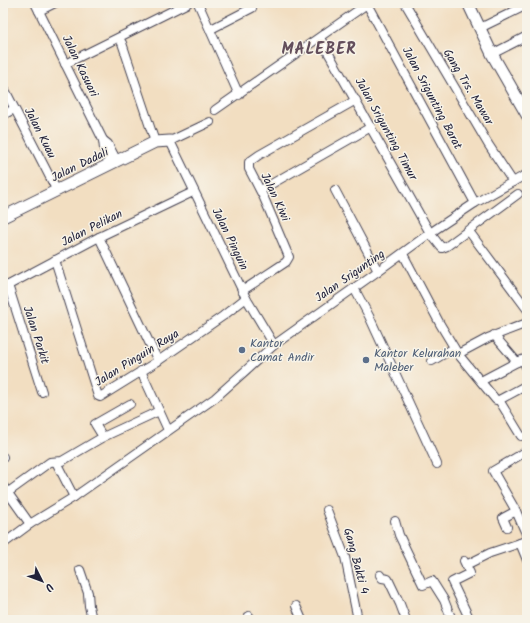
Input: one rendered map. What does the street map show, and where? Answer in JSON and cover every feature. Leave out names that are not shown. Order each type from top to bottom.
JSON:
[{"type":"street","name":"Jalan Kasuari","points":[[35,3],[103,140],[104,149],[114,162]]},
{"type":"street","points":[[39,11],[55,3]]},
{"type":"street","points":[[66,64],[188,3]]},
{"type":"street","points":[[198,3],[211,29],[239,95]]},
{"type":"street","points":[[216,110],[358,10],[353,3]]},
{"type":"street","name":"Gang Trs. Mawar","points":[[405,3],[488,144],[513,182]]},
{"type":"street","points":[[468,3],[492,54],[527,115]]},
{"type":"street","name":"Jalan Srigunting Barat","points":[[358,10],[367,4],[475,203]]},
{"type":"street","points":[[480,28],[527,5]]},
{"type":"street","points":[[211,29],[252,8]]},
{"type":"street","points":[[492,54],[527,36]]},
{"type":"street","points":[[119,38],[122,43],[154,142]]},
{"type":"street","name":"Jalan Srigunting Timur","points":[[320,38],[430,233],[442,248],[447,246],[468,230]]},
{"type":"street","name":"Jalan Kuau","points":[[3,86],[57,191]]},
{"type":"street","name":"Jalan Kiwi","points":[[244,295],[286,262],[289,257],[261,190],[249,169],[248,165],[250,161],[356,100]]},
{"type":"street","points":[[3,115],[14,109]]},
{"type":"street","points":[[170,141],[210,122]]},
{"type":"street","points":[[261,190],[371,127]]},
{"type":"street","name":"Jalan Dadali","points":[[3,217],[154,142],[170,141]]},
{"type":"street","name":"Jalan Pinguin","points":[[170,141],[193,192],[244,295],[274,345]]},
{"type":"street","name":"Jalan Srigunting","points":[[3,544],[30,524],[74,498],[215,398],[274,345],[430,233],[475,203],[527,174]]},
{"type":"street","points":[[335,190],[378,271]]},
{"type":"street","name":"Jalan Pelikan","points":[[6,287],[99,237],[193,192]]},
{"type":"street","points":[[518,194],[468,230],[527,309]]},
{"type":"street","points":[[99,237],[158,361]]},
{"type":"street","points":[[402,254],[456,351],[496,400],[499,400],[521,436]]},
{"type":"street","name":"Jalan Pinguin Raya","points":[[55,260],[98,396],[101,397],[158,361],[223,316],[244,295]]},
{"type":"street","name":"Jalan Parkit","points":[[6,287],[42,392]]},
{"type":"street","points":[[354,288],[369,316],[436,464]]},
{"type":"street","points":[[432,361],[527,322]]},
{"type":"street","points":[[494,335],[522,360],[527,369]]},
{"type":"street","points":[[481,381],[522,360]]},
{"type":"street","points":[[141,371],[168,430]]},
{"type":"street","points":[[499,400],[527,385]]},
{"type":"street","points":[[103,437],[94,424],[130,404]]},
{"type":"street","points":[[30,524],[5,490],[50,462],[62,461],[103,437],[159,411]]},
{"type":"street","points":[[527,451],[494,471],[516,511],[527,536]]},
{"type":"street","points":[[56,462],[74,498]]},
{"type":"street","name":"Gang Bakti 4","points":[[327,510],[345,557],[358,620]]},
{"type":"street","points":[[507,527],[503,518],[516,511]]},
{"type":"street","points":[[395,521],[399,536],[423,585],[432,581],[444,600],[452,620]]},
{"type":"street","points":[[470,620],[452,582],[470,573],[465,563],[523,542],[527,560]]},
{"type":"street","points":[[80,570],[88,593],[88,606],[92,620]]},
{"type":"street","points":[[380,575],[382,578],[388,579],[406,620]]},
{"type":"street","points":[[296,606],[302,620]]},
{"type":"place","name":"Kantor Camat Andir","points":[[242,350]]},
{"type":"place","name":"Kantor Kelurahan Maleber","points":[[366,360]]},
{"type":"district","name":"MALEBER","points":[[319,49]]}]
